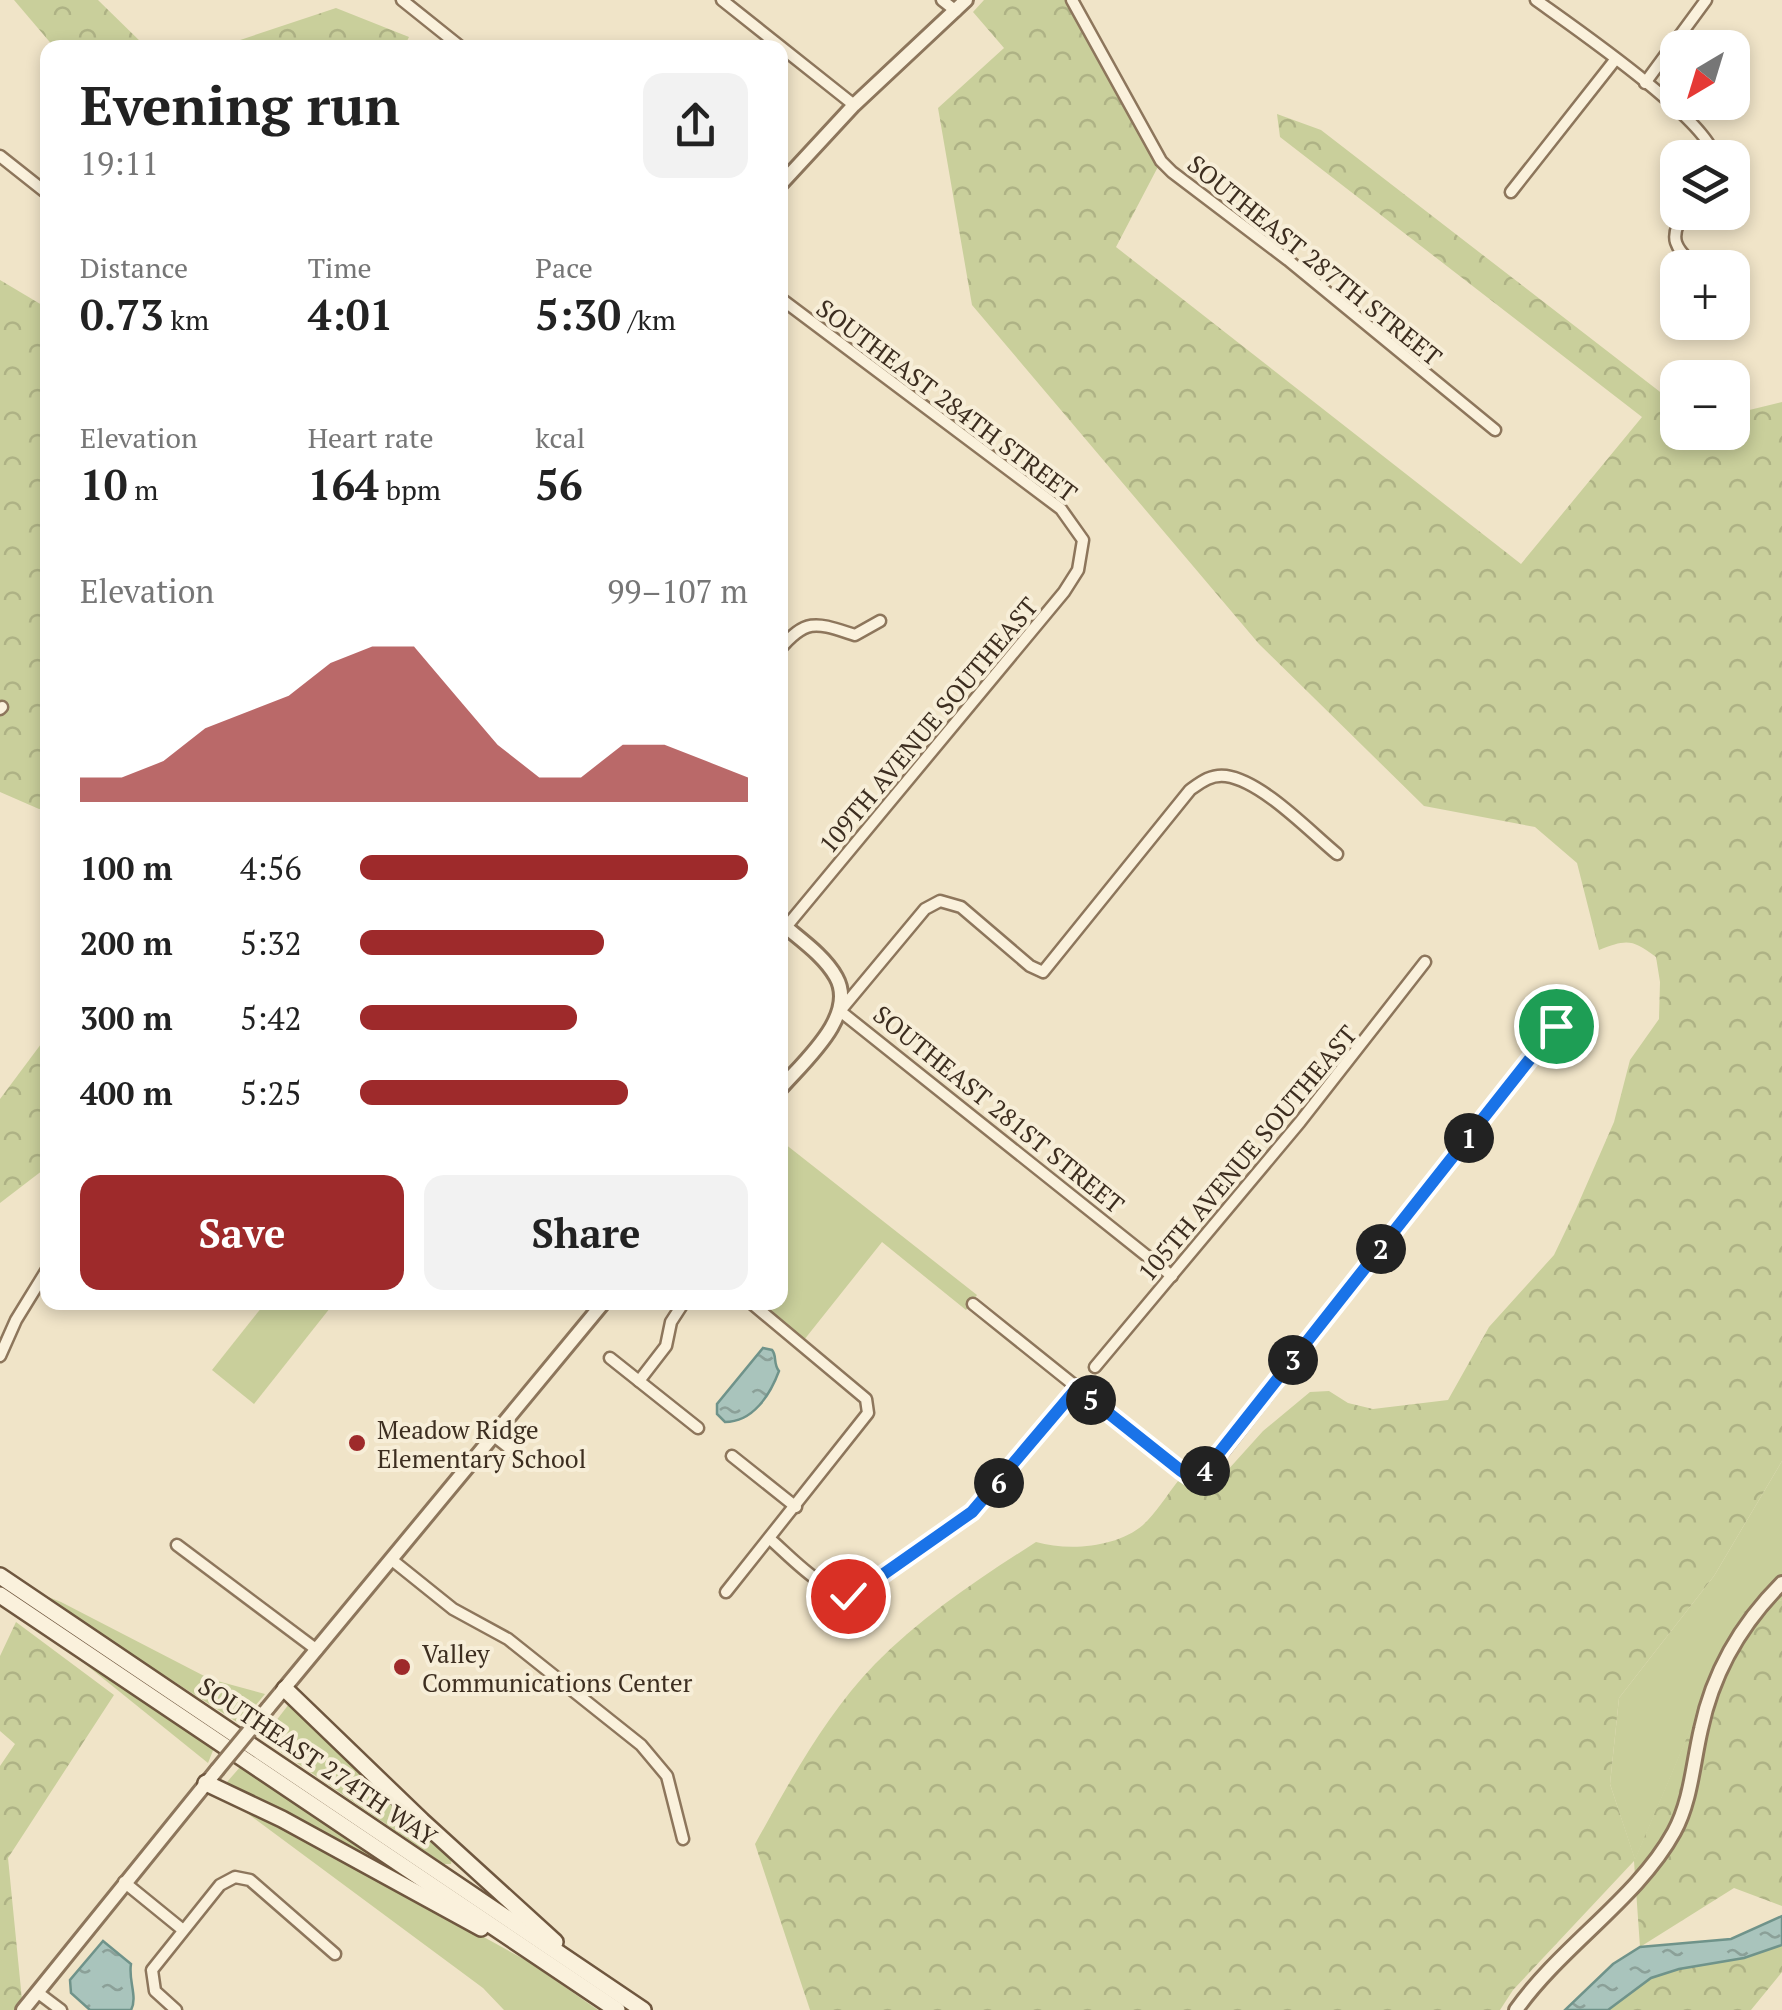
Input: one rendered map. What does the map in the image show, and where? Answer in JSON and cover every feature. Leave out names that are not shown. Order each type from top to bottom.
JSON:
[{"type":"main road","name":"SOUTHEAST 274TH WAY","points":[[0,1576],[608,1987]]},
{"type":"main road","name":"SOUTHEAST 274TH WAY","points":[[0,1595],[562,1972]]},
{"type":"main road","points":[[285,1688],[436,1834],[608,1987],[643,2010]]},
{"type":"main road","points":[[212,1776],[282,1819],[562,1972],[617,2010]]},
{"type":"street","points":[[402,0],[452,40]]},
{"type":"street","points":[[722,0],[772,40]]},
{"type":"street","points":[[942,0],[956,11]]},
{"type":"street","points":[[788,176],[854,105],[966,0]]},
{"type":"street","name":"SOUTHEAST 287TH STREET","points":[[1072,0],[1161,161],[1495,430]]},
{"type":"street","points":[[1536,0],[1645,83],[1709,140]]},
{"type":"street","points":[[1645,83],[1706,0]]},
{"type":"street","points":[[788,52],[854,105]]},
{"type":"street","points":[[1511,192],[1615,60]]},
{"type":"street","points":[[0,156],[40,188]]},
{"type":"street","name":"SOUTHEAST 284TH STREET","points":[[788,304],[1061,510],[1083,540]]},
{"type":"street","name":"109TH AVENUE SOUTHEAST","points":[[788,919],[1064,592],[1078,570],[1083,540]]},
{"type":"street","points":[[788,641],[801,627],[813,623],[854,635],[880,622]]},
{"type":"street","points":[[788,1080],[925,909],[940,901],[961,907],[1030,966],[1043,972],[1190,790],[1205,779],[1224,776],[1256,788],[1337,854]]},
{"type":"street","name":"SOUTHEAST 281ST STREET","points":[[788,930],[836,975],[842,996],[840,1011],[1172,1276]]},
{"type":"street","name":"105TH AVENUE SOUTHEAST","points":[[1095,1367],[1366,1041],[1426,962]]},
{"type":"street","points":[[973,1304],[1180,1470],[1190,1477],[1204,1472],[1556,1026]]},
{"type":"street","points":[[0,1356],[40,1281]]},
{"type":"street","points":[[23,2010],[124,1882],[597,1310]]},
{"type":"street","points":[[639,1381],[666,1346],[671,1322],[679,1310]]},
{"type":"street","points":[[726,1592],[868,1413],[866,1398],[760,1310]]},
{"type":"street","points":[[610,1358],[698,1428]]},
{"type":"street","points":[[770,1539],[830,1590],[848,1596],[858,1592],[972,1512],[1077,1388]]},
{"type":"street","points":[[494,1436],[523,1459]]},
{"type":"street","points":[[732,1456],[796,1506]]},
{"type":"street","points":[[176,1545],[317,1650]]},
{"type":"street","points":[[392,1560],[452,1609],[508,1639],[641,1746],[667,1776],[684,1839]]},
{"type":"street","points":[[1516,2010],[1552,1965],[1639,1879],[1674,1833],[1719,1671],[1740,1633],[1782,1584]]},
{"type":"street","points":[[176,2010],[155,1991],[155,1965],[220,1885],[235,1876],[250,1880],[335,1954]]},
{"type":"street","points":[[124,1882],[183,1930]]},
{"type":"street","points":[[38,1992],[61,2010]]},
{"type":"green space","points":[[14,0],[98,0],[139,40],[48,40]]},
{"type":"green space","points":[[984,0],[1070,0],[1161,161],[1116,247],[1521,564],[1642,417],[1280,137],[1277,114],[1321,130],[1660,392],[1660,450],[1750,450],[1750,410],[1782,402],[1782,1461],[1714,1576],[1619,1698],[1610,1784],[1635,1859],[1740,1613],[1782,1600],[1782,1906],[1734,1888],[1640,1947],[1634,1861],[1513,1990],[1500,2010],[810,2010],[755,1844],[824,1728],[875,1664],[932,1614],[1036,1542],[1091,1546],[1132,1533],[1148,1520],[1178,1481],[1195,1487],[1217,1482],[1263,1431],[1310,1392],[1329,1391],[1348,1403],[1373,1409],[1448,1400],[1489,1327],[1554,1255],[1614,1122],[1630,1060],[1659,1019],[1656,957],[1629,943],[1599,950],[1577,863],[1535,827],[1424,806],[1259,644],[972,305],[938,108],[1004,48],[973,12]]},
{"type":"green space","points":[[336,8],[409,37],[408,40],[240,40]]},
{"type":"green space","points":[[0,280],[40,304],[40,809],[0,792]]},
{"type":"green space","points":[[40,1045],[40,1172],[0,1203],[0,1099]]},
{"type":"green space","points":[[788,1146],[977,1295],[966,1310],[882,1242],[804,1340],[766,1310],[788,1310]]},
{"type":"green space","points":[[260,1310],[328,1310],[254,1404],[212,1370]]},
{"type":"green space","points":[[1782,1461],[1782,1600],[1740,1614],[1635,1860],[1610,1784],[1619,1698],[1714,1576]]},
{"type":"green space","points":[[33,1591],[210,1679],[265,1694],[240,1724]]},
{"type":"green space","points":[[16,1622],[114,1695],[8,1858],[23,2010],[0,2010],[0,1766],[15,1744],[0,1731],[0,1656]]},
{"type":"green space","points":[[43,1630],[214,1748],[208,1763]]},
{"type":"green space","points":[[289,1704],[452,1859],[451,1864],[444,1864],[262,1739]]},
{"type":"green space","points":[[241,1766],[425,1891],[235,1791],[227,1782]]},
{"type":"green space","points":[[236,1805],[250,1808],[529,1962],[598,2010],[504,2010],[483,1988]]},
{"type":"green space","points":[[1782,1945],[1782,1972],[1751,2010],[1608,2010],[1652,1978]]},
{"type":"water","points":[[763,1348],[772,1350],[779,1371],[771,1389],[752,1412],[725,1422],[717,1414],[717,1404]]},
{"type":"water","points":[[1782,1916],[1782,1945],[1744,1958],[1651,1978],[1608,2010],[1565,2010],[1613,1964],[1640,1947],[1731,1939]]},
{"type":"water","points":[[103,1941],[131,1964],[131,2010],[90,2010],[71,1993],[70,1980]]},
{"type":"place","name":"Meadow Ridge Elementary School","points":[[357,1443]]},
{"type":"place","name":"Valley Communications Center","points":[[402,1667]]},
{"type":"route","points":[[848,1596],[972,1512],[1077,1388],[1190,1477],[1204,1472],[1556,1026]]}]
